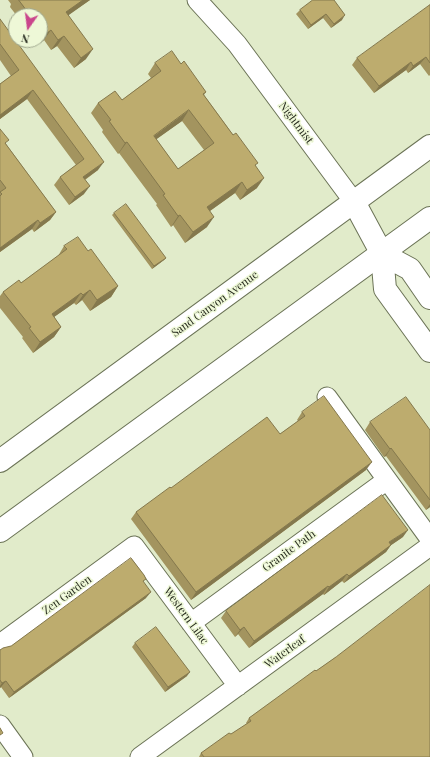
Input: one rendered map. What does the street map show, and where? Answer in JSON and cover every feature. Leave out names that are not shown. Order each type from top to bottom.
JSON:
[{"type":"main road","name":"Sand Canyon Avenue","points":[[0,461],[430,146]]},
{"type":"main road","name":"Nightmist","points":[[354,202],[382,254],[385,289],[430,351]]},
{"type":"main road","points":[[0,531],[430,218]]},
{"type":"main road","points":[[382,254],[410,269],[430,298]]},
{"type":"street","name":"Nightmist","points":[[197,0],[237,44],[354,202]]},
{"type":"street","points":[[328,397],[430,539]]},
{"type":"street","name":"Granite Path","points":[[191,623],[387,480]]},
{"type":"street","name":"Western Lilac","points":[[134,546],[238,686]]},
{"type":"street","name":"Zen Garden","points":[[0,644],[134,546]]},
{"type":"street","name":"Waterleaf","points":[[147,755],[238,686],[430,546]]},
{"type":"street","points":[[0,725],[18,755]]},
{"type":"building","points":[[19,0],[83,0],[66,12],[93,49],[81,58],[64,36],[58,40],[51,30],[48,32],[48,8],[25,8]]},
{"type":"building","points":[[313,0],[334,0],[345,15],[334,24],[326,14],[311,25],[300,10]]},
{"type":"building","points":[[430,5],[430,63],[426,57],[413,66],[411,62],[379,86],[357,58]]},
{"type":"building","points":[[0,19],[8,30],[8,48],[21,48],[104,162],[83,177],[90,186],[75,197],[60,177],[84,159],[33,90],[0,115],[0,84],[19,70],[0,44]]},
{"type":"building","points":[[172,51],[181,64],[184,61],[206,92],[203,94],[233,135],[236,133],[258,163],[255,165],[264,178],[247,190],[242,182],[207,207],[214,217],[193,232],[180,215],[178,216],[163,195],[165,194],[127,142],[125,143],[109,121],[111,120],[98,103],[115,91],[122,100],[161,71],[155,63]],"holes":[[[189,110],[214,143],[178,169],[154,136]]]},
{"type":"building","points":[[0,129],[9,140],[5,143],[56,212],[40,223],[38,220],[0,248],[0,196],[2,194],[0,192],[6,188],[0,180]]},
{"type":"building","points":[[126,204],[166,258],[154,266],[114,213]]},
{"type":"building","points":[[78,237],[88,251],[91,249],[118,286],[97,300],[90,290],[83,295],[81,293],[52,314],[61,327],[40,342],[29,328],[31,327],[3,292],[19,280],[21,283],[67,249],[64,246]]},
{"type":"building","points":[[324,396],[372,462],[196,592],[136,512],[267,417],[280,434],[305,416],[302,412]]},
{"type":"building","points":[[406,397],[430,430],[430,500],[370,422]]},
{"type":"building","points":[[382,495],[408,530],[389,542],[391,545],[349,576],[347,574],[329,587],[328,586],[254,641],[244,627],[240,630],[226,611]]},
{"type":"building","points":[[131,558],[144,575],[146,579],[143,581],[151,592],[14,692],[6,681],[2,683],[0,680],[0,650],[11,646]]},
{"type":"building","points":[[430,585],[430,757],[204,757],[201,753],[229,733],[231,734],[251,721],[249,718],[315,670],[316,671],[336,657]]},
{"type":"building","points":[[156,627],[190,672],[168,687],[135,643]]},
{"type":"building","points":[[0,728],[3,733],[0,735]]}]
